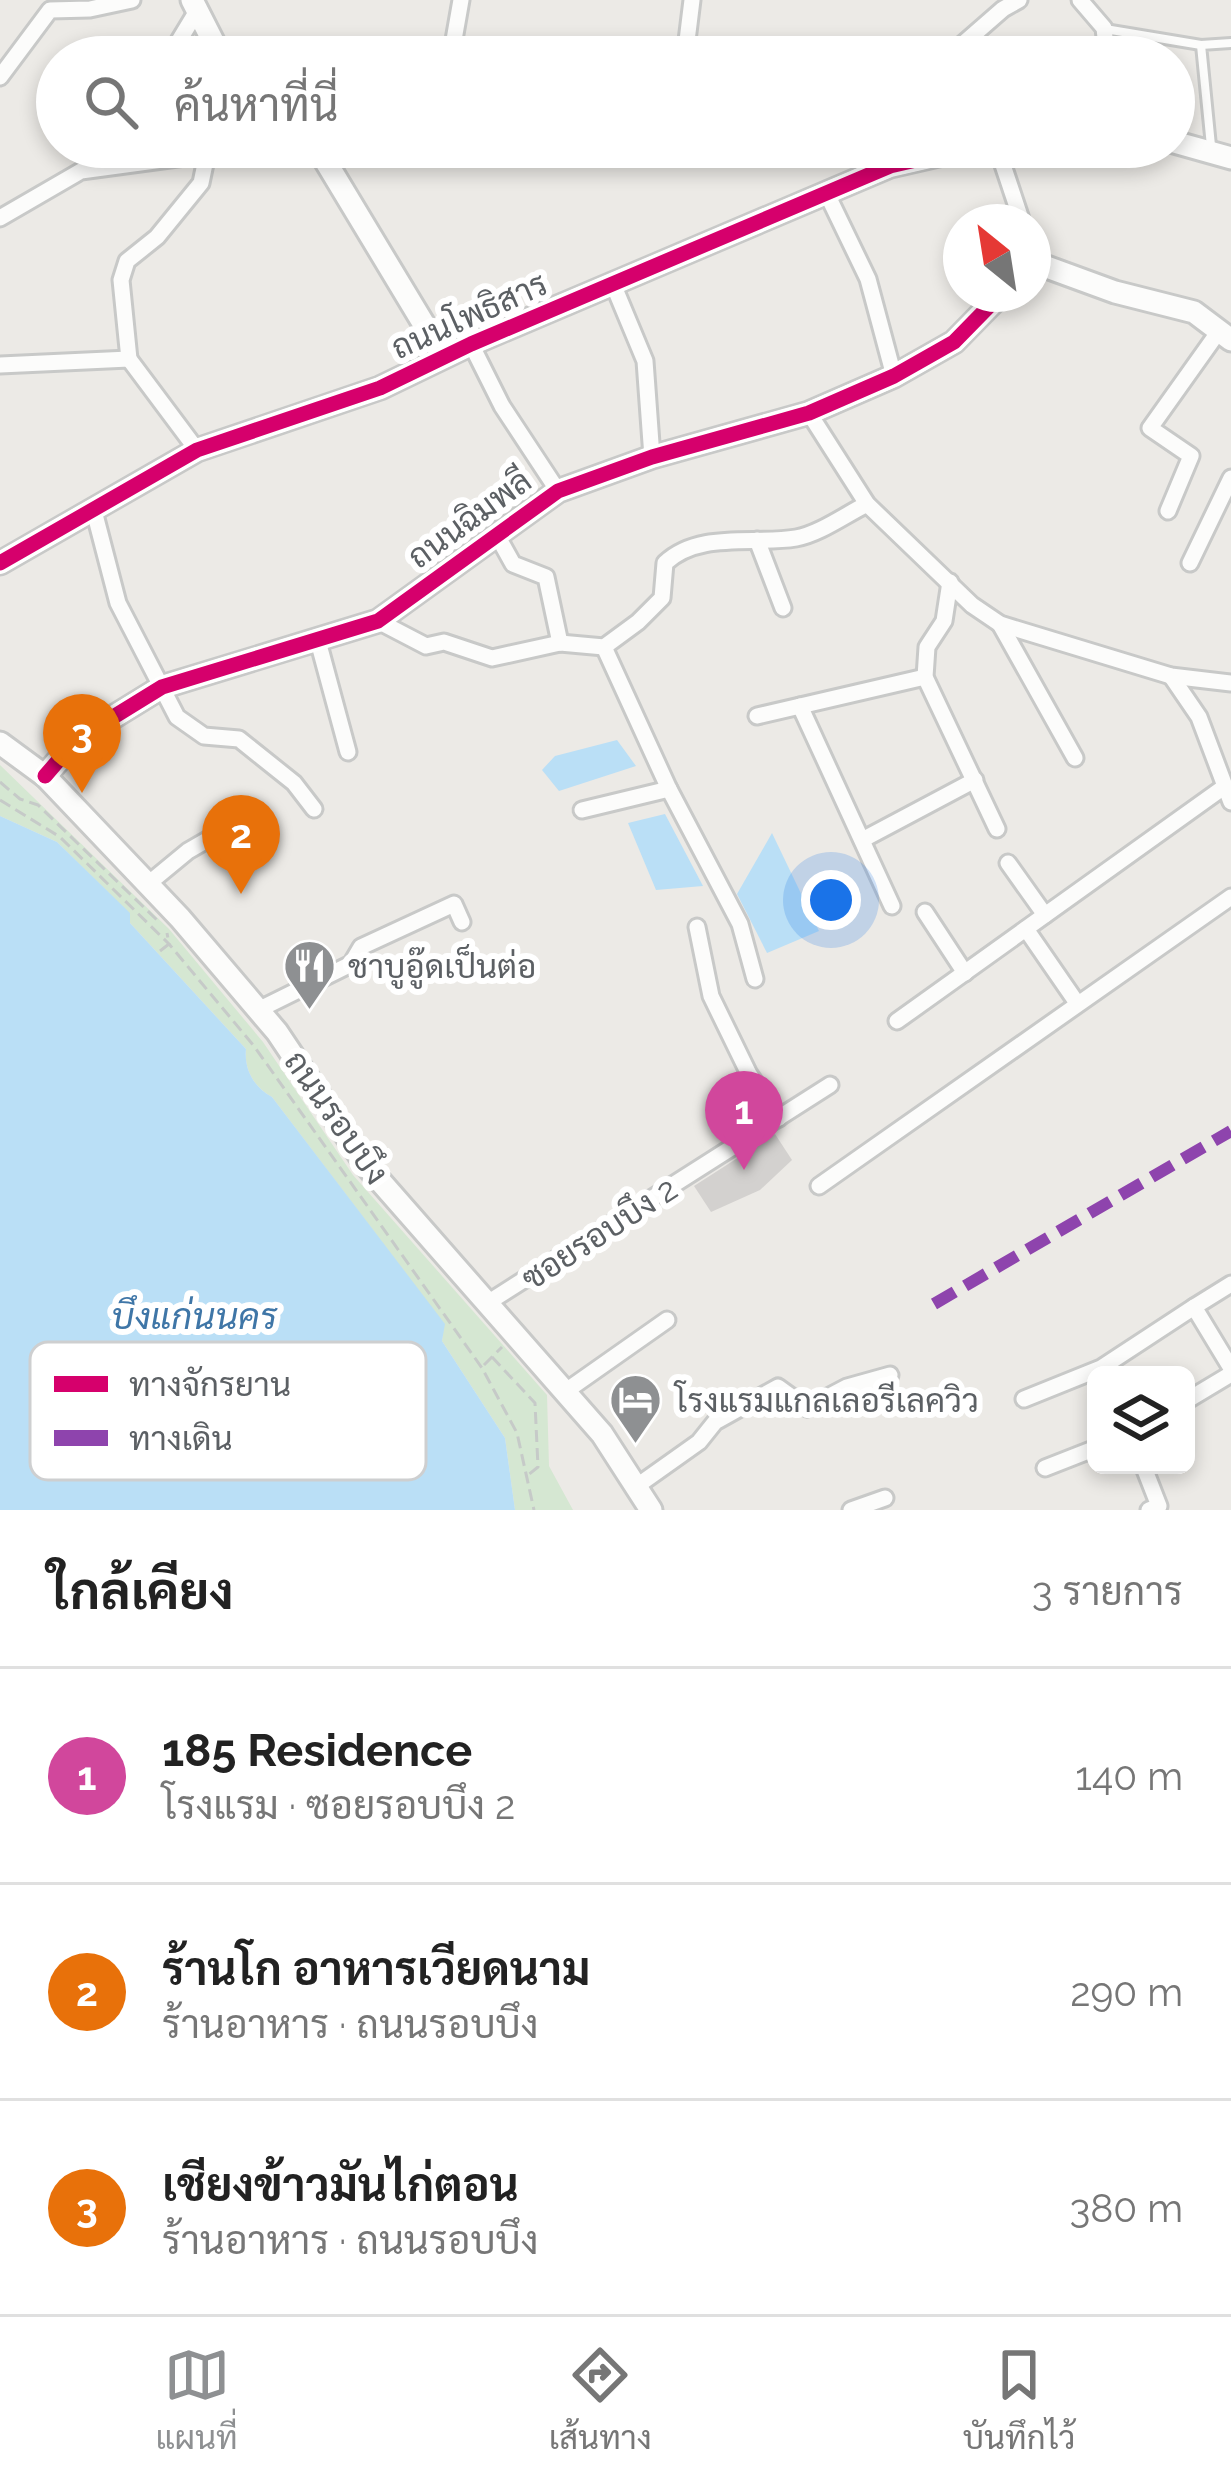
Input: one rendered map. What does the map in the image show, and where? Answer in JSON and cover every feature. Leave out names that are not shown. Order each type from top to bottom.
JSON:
[{"type":"street","points":[[0,77],[50,10],[90,9],[132,0]]},
{"type":"street","points":[[453,36],[461,0]]},
{"type":"street","points":[[688,36],[692,0]]},
{"type":"street","points":[[1080,0],[1104,28],[1105,36]]},
{"type":"street","points":[[971,36],[1007,3]]},
{"type":"street","points":[[181,36],[194,6]]},
{"type":"street","points":[[194,6],[210,36]]},
{"type":"street","points":[[0,218],[91,168]]},
{"type":"street","points":[[197,450],[129,359],[121,280],[127,261],[157,237],[201,183],[206,168]]},
{"type":"street","points":[[330,168],[443,356]]},
{"type":"street","name":"ถนนโพธิสาร","points":[[0,563],[197,450],[380,388],[443,356],[826,194],[867,168]]},
{"type":"street","points":[[1004,168],[1016,204]]},
{"type":"street","points":[[826,194],[868,278],[894,376]]},
{"type":"street","points":[[1051,265],[1115,292],[1194,312],[1225,336],[1150,428],[1191,456],[1168,511]]},
{"type":"street","points":[[614,284],[645,361],[652,457]]},
{"type":"street","name":"ถนนฉิมพลี","points":[[45,776],[76,740],[162,687],[378,621],[558,491],[652,457],[809,413],[894,376],[954,342],[983,312]]},
{"type":"street","points":[[471,344],[502,406],[558,491]]},
{"type":"street","points":[[0,365],[129,359]]},
{"type":"street","points":[[809,413],[866,504],[972,605],[1000,624],[1172,676],[1229,678]]},
{"type":"street","points":[[1190,563],[1227,498],[1231,478]]},
{"type":"street","points":[[378,621],[426,646],[444,642],[492,658],[560,644],[604,647],[662,598],[664,563],[676,552],[710,543],[801,538],[866,504]]},
{"type":"street","points":[[93,507],[118,603],[177,717],[205,736],[239,740],[294,783],[314,809]]},
{"type":"street","points":[[498,537],[513,564],[545,577],[560,644]]},
{"type":"street","points":[[757,540],[783,608]]},
{"type":"street","points":[[950,582],[944,621],[927,647],[925,677],[998,829]]},
{"type":"street","points":[[1000,624],[1075,758]]},
{"type":"street","points":[[318,641],[347,752]]},
{"type":"street","points":[[604,647],[669,789],[740,924],[755,979]]},
{"type":"street","points":[[897,1021],[1045,915],[1228,794],[1199,717],[1172,676]]},
{"type":"street","points":[[757,716],[925,677]]},
{"type":"street","points":[[800,706],[892,906]]},
{"type":"street","name":"ถนนรอบบึง","points":[[0,743],[45,776],[258,1010],[366,1165],[602,1434],[652,1510]]},
{"type":"street","points":[[862,840],[975,781]]},
{"type":"street","points":[[582,810],[669,789]]},
{"type":"street","points":[[148,884],[188,851],[253,814]]},
{"type":"street","points":[[1008,863],[1045,915]]},
{"type":"street","points":[[819,1186],[1231,897]]},
{"type":"street","points":[[258,1010],[351,964],[361,947],[454,904],[462,922]]},
{"type":"street","points":[[926,912],[965,973]]},
{"type":"street","points":[[697,927],[710,996],[749,1074],[779,1118]]},
{"type":"street","points":[[1026,929],[1077,1003]]},
{"type":"street","name":"ซอยรอบบึง 2","points":[[489,1303],[830,1085]]},
{"type":"street","points":[[1109,1366],[1231,1284]]},
{"type":"street","points":[[1194,1306],[1230,1366],[1195,1394]]},
{"type":"street","points":[[566,1391],[668,1320]]},
{"type":"street","points":[[637,1486],[698,1442],[715,1422],[778,1387],[807,1408],[847,1387],[890,1375]]},
{"type":"street","points":[[1024,1399],[1087,1376]]},
{"type":"street","points":[[1046,1468],[1087,1452]]},
{"type":"street","points":[[1147,1474],[1159,1506],[1149,1510]]},
{"type":"street","points":[[851,1510],[885,1498]]},
{"type":"lane","points":[[1104,28],[1150,36]]},
{"type":"lane","points":[[1195,44],[1231,43]]},
{"type":"lane","points":[[1201,45],[1221,156]]},
{"type":"path","points":[[0,782],[20,799],[38,806],[167,931],[169,944]]},
{"type":"path","points":[[0,800],[60,837],[169,944],[254,1046],[482,1367],[517,1433],[534,1510]]},
{"type":"path","points":[[160,951],[169,944]]},
{"type":"path","points":[[482,1367],[516,1333]]},
{"type":"path","points":[[491,1358],[536,1403],[538,1467],[526,1477]]},
{"type":"green space","points":[[0,765],[169,929],[263,1042],[353,1175],[547,1395],[549,1466],[573,1510],[515,1510],[505,1438],[442,1341],[444,1324],[272,1097],[255,1083],[246,1049],[130,923],[129,913],[57,842],[0,816]]},
{"type":"water","points":[[617,740],[636,766],[559,791],[542,770],[555,756]]},
{"type":"water","points":[[665,814],[703,886],[656,890],[628,823]]},
{"type":"water","name":"บึงแก่นนคร","points":[[0,816],[57,842],[130,913],[130,923],[246,1049],[255,1083],[272,1097],[445,1324],[442,1341],[505,1438],[515,1510],[0,1510]]},
{"type":"water","points":[[772,833],[819,931],[767,953],[737,894]]},
{"type":"building","points":[[775,1134],[792,1160],[760,1190],[711,1212],[694,1186]]},
{"type":"marked path","points":[[934,1304],[1231,1131]]},
{"type":"cycle path","points":[[0,563],[197,450],[380,388],[471,344],[885,168]]},
{"type":"cycle path","points":[[45,776],[76,740],[162,687],[378,621],[558,491],[652,457],[809,413],[894,376],[954,342],[983,312]]},
{"type":"place","name":"เชียงข้าวมันไก่ตอน","points":[[82,793]]},
{"type":"place","name":"ร้านโก อาหารเวียดนาม","points":[[241,894]]},
{"type":"place","name":"ชาบูอู๊ดเป็นต่อ","points":[[309,1012]]},
{"type":"place","name":"185 Residence","points":[[744,1170]]},
{"type":"place","name":"โรงแรมแกลเลอรีเลควิว","points":[[636,1446]]}]
